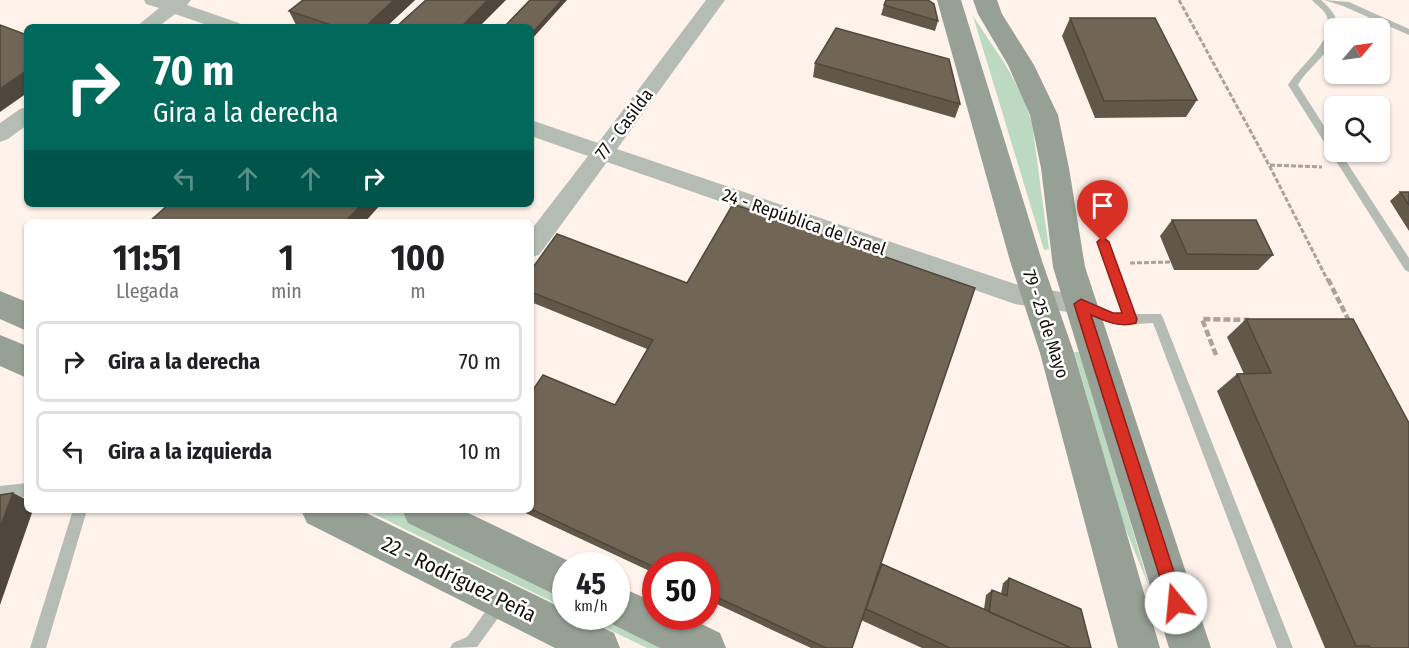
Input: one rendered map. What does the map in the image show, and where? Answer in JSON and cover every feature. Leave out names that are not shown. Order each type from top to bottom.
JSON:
[{"type":"main road","name":"79 - 25 de Mayo","points":[[949,0],[1026,261],[1057,353],[1139,648]]},
{"type":"main road","points":[[985,0],[990,14],[1022,65],[1044,115],[1055,168],[1069,267],[1190,648]]},
{"type":"main road","points":[[0,304],[24,316]]},
{"type":"main road","points":[[0,349],[24,361]]},
{"type":"main road","name":"22 - Rodríguez Peña","points":[[329,513],[599,648]]},
{"type":"main road","points":[[427,513],[552,573]]},
{"type":"main road","points":[[630,612],[705,648]]},
{"type":"street","points":[[153,0],[178,3],[225,24]]},
{"type":"street","name":"77 - Casilda","points":[[534,244],[716,0]]},
{"type":"street","points":[[150,24],[178,3]]},
{"type":"street","points":[[0,134],[24,116]]},
{"type":"street","name":"24 - República de Israel","points":[[534,129],[1015,294],[1081,304]]},
{"type":"lane","points":[[1316,0],[1330,14],[1332,30],[1326,47],[1297,74],[1293,85],[1324,134]]},
{"type":"lane","points":[[1328,0],[1346,4],[1409,32]]},
{"type":"lane","points":[[1342,162],[1409,267]]},
{"type":"lane","points":[[1103,242],[1131,319]]},
{"type":"lane","points":[[1081,304],[1112,318],[1157,318],[1285,648]]},
{"type":"lane","points":[[0,493],[24,490]]},
{"type":"lane","points":[[39,648],[79,513]]},
{"type":"lane","points":[[458,648],[472,642],[503,600]]},
{"type":"path","points":[[1179,0],[1269,165],[1354,330]]},
{"type":"path","points":[[1269,165],[1346,168]]},
{"type":"path","points":[[1112,264],[1171,262]]},
{"type":"path","points":[[1216,354],[1202,319],[1258,320]]},
{"type":"path","points":[[1337,320],[1349,320]]},
{"type":"green space","points":[[973,16],[1005,64],[1023,97],[1032,123],[1049,249],[1044,250]]},
{"type":"green space","points":[[1074,352],[1080,352],[1150,589],[1123,523]]},
{"type":"green space","points":[[372,513],[402,513],[552,588],[552,602]]},
{"type":"green space","points":[[630,626],[675,648],[647,648],[610,630],[630,630]]},
{"type":"building","points":[[303,0],[394,0],[368,24],[328,24],[289,11]]},
{"type":"building","points":[[426,0],[488,0],[464,24],[399,24]]},
{"type":"building","points":[[530,0],[562,0],[534,31],[534,24],[507,24]]},
{"type":"building","points":[[886,0],[928,0],[934,4],[938,21],[884,5]]},
{"type":"building","points":[[1070,18],[1155,18],[1197,100],[1104,101]]},
{"type":"building","points":[[0,25],[24,34],[24,72],[0,89]]},
{"type":"building","points":[[836,28],[949,59],[960,104],[815,63]]},
{"type":"building","points":[[1400,192],[1409,192],[1409,205]]},
{"type":"building","points":[[733,204],[975,288],[852,648],[826,648],[720,599],[720,552],[642,552],[642,561],[630,556],[630,552],[622,552],[534,510],[534,388],[543,375],[615,405],[653,340],[534,293],[534,266],[557,234],[687,283]]},
{"type":"building","points":[[166,207],[359,207],[348,219],[152,219]]},
{"type":"building","points":[[1172,220],[1256,220],[1273,255],[1187,254]]},
{"type":"building","points":[[1246,319],[1353,319],[1409,423],[1409,648],[1356,646],[1237,374],[1271,373]]},
{"type":"building","points":[[13,493],[0,528],[0,495]]},
{"type":"building","points":[[882,564],[1071,648],[950,648],[866,609]]},
{"type":"building","points":[[1009,578],[1081,609],[1091,648],[1071,648],[989,612],[992,590],[1007,596]]},
{"type":"route","points":[[1103,242],[1131,319],[1117,320],[1081,304],[1176,603]]}]
